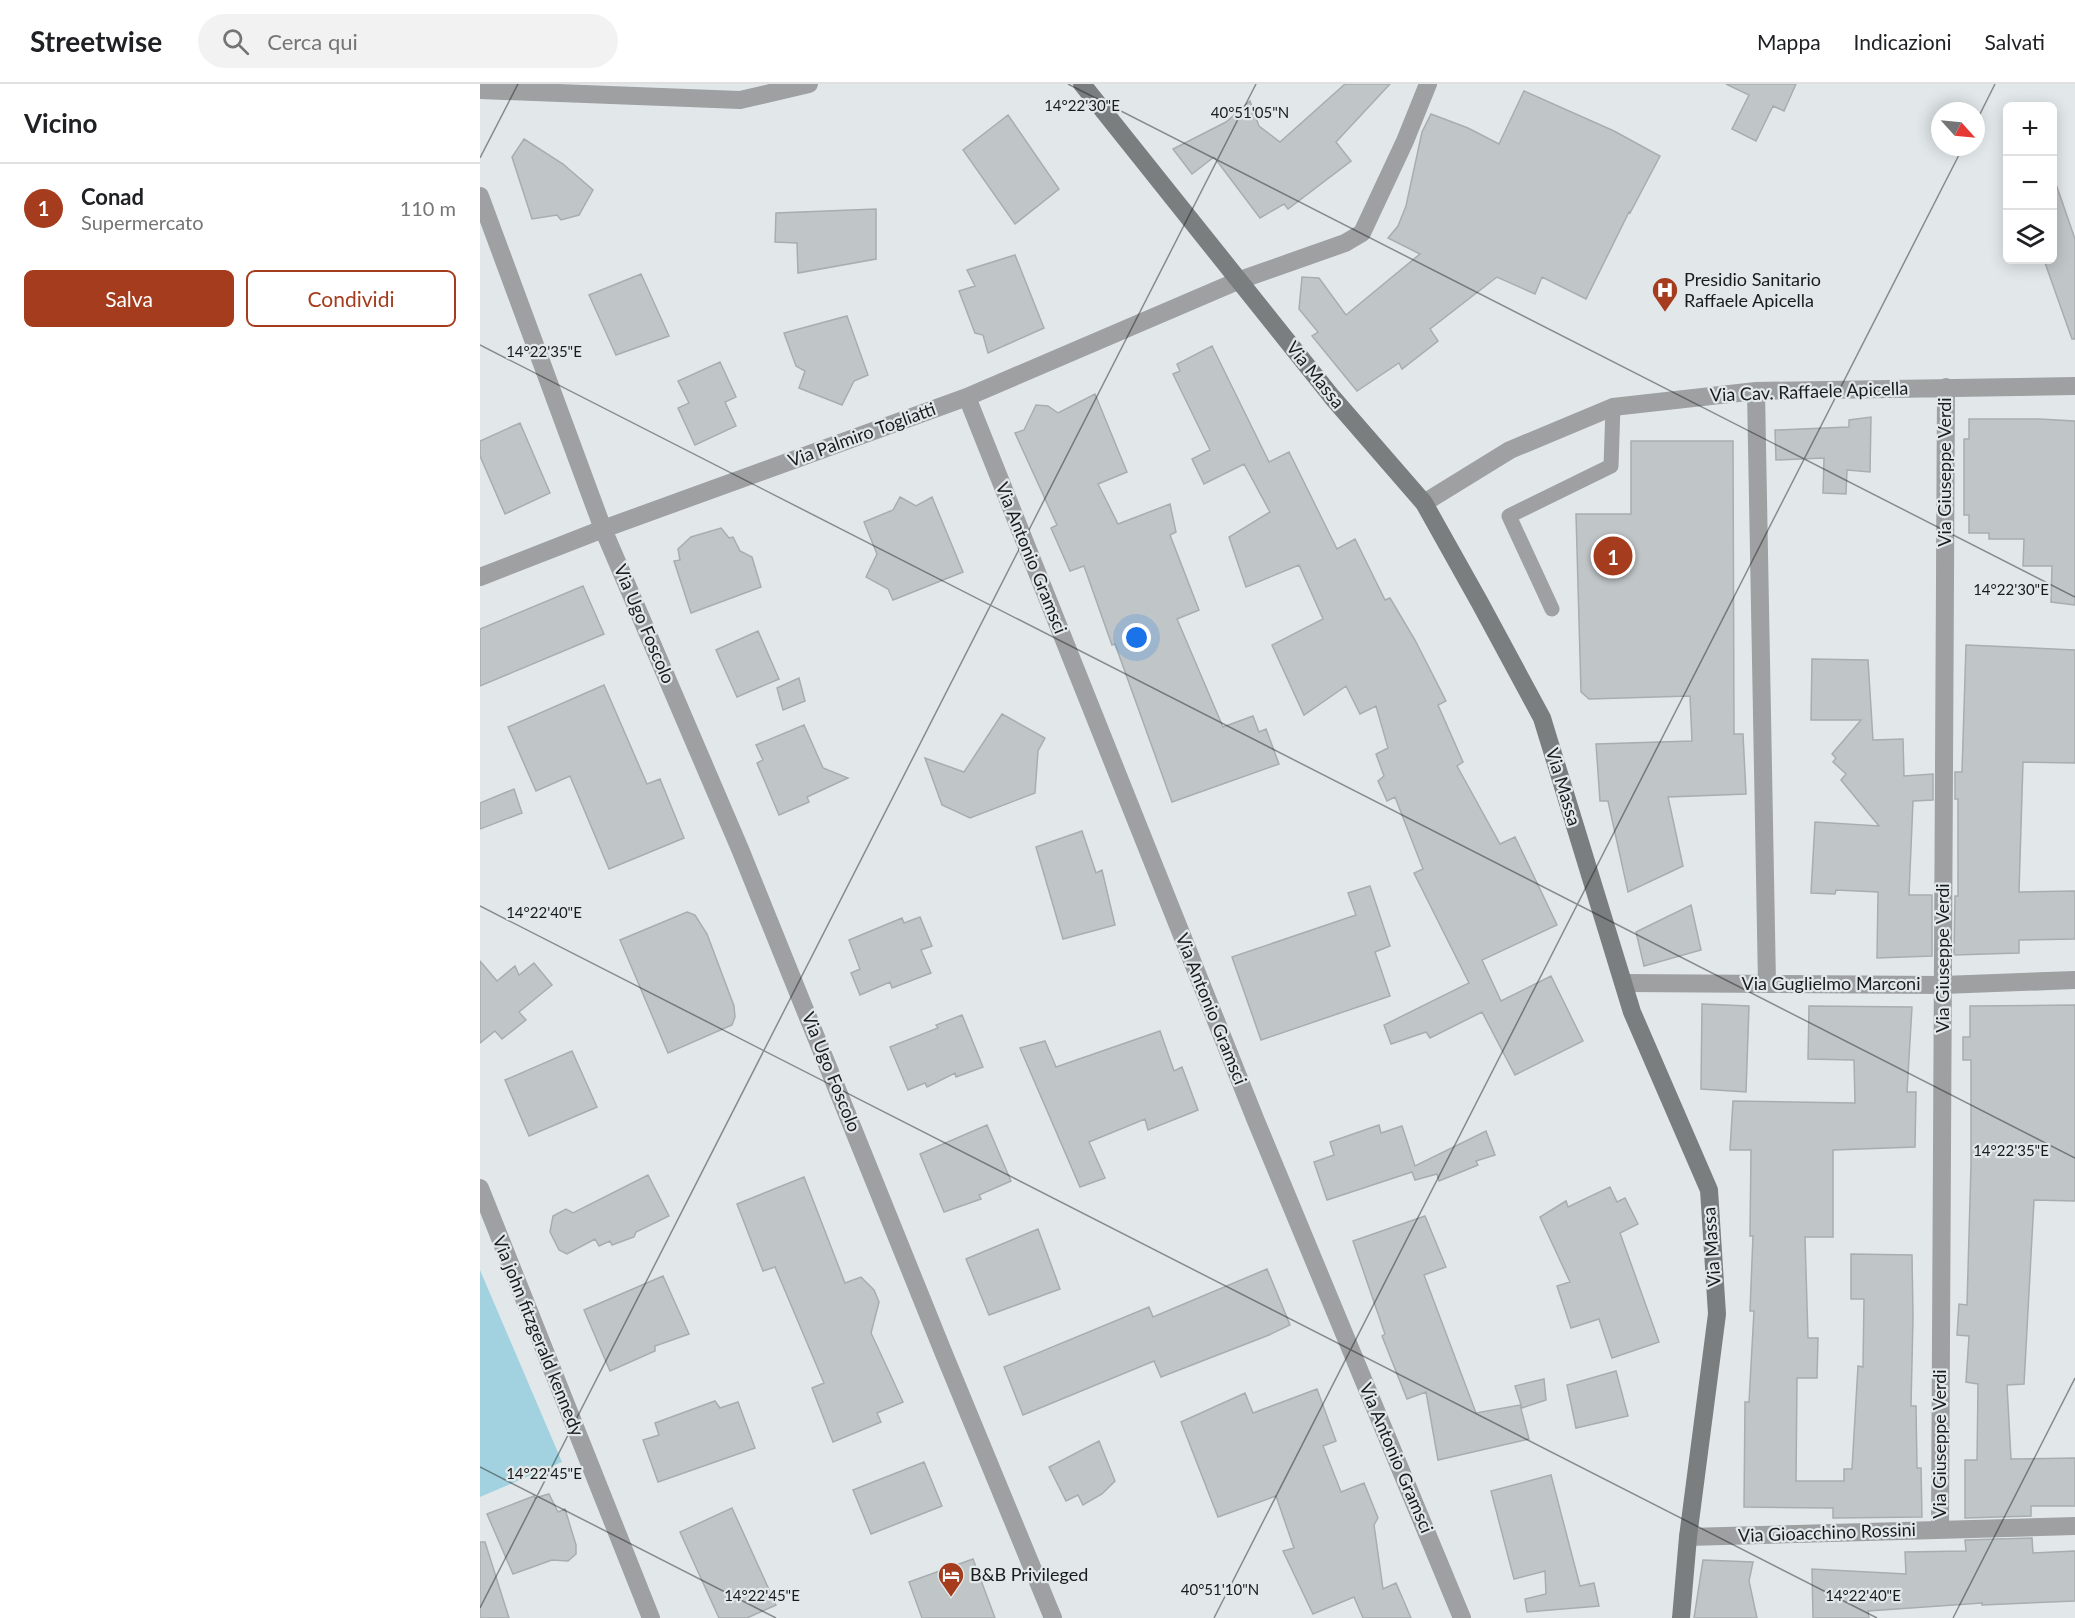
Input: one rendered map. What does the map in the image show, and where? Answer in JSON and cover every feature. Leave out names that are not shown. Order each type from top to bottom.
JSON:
[{"type":"street","points":[[480,90],[740,100],[809,84]]},
{"type":"street","name":"Via Massa","points":[[1082,84],[1332,397],[1424,502],[1542,718],[1632,1012],[1709,1190],[1717,1314],[1688,1537],[1681,1618]]},
{"type":"street","name":"Via Palmiro Togliatti","points":[[480,578],[603,529],[967,397],[1240,280],[1345,243],[1362,233],[1405,141],[1428,84]]},
{"type":"street","name":"Via Ugo Foscolo","points":[[480,196],[487,240],[603,529],[740,849],[1053,1618]]},
{"type":"street","name":"Via Cav. Raffaele Apicella","points":[[1424,502],[1510,450],[1613,407],[1756,391],[2075,386]]},
{"type":"street","name":"Via Giuseppe Verdi","points":[[1940,1530],[1946,387]]},
{"type":"street","points":[[1756,391],[1767,984]]},
{"type":"street","name":"Via Antonio Gramsci","points":[[967,397],[1252,1110],[1462,1618]]},
{"type":"street","name":"Via Guglielmo Marconi","points":[[1624,983],[1943,985],[2075,980]]},
{"type":"street","name":"Via john fitzgerald kennedy","points":[[480,1188],[651,1618]]},
{"type":"street","name":"Via Gioacchino Rossini","points":[[1688,1537],[2075,1526]]},
{"type":"lane","points":[[1552,609],[1509,516],[1611,466],[1613,407]]},
{"type":"shaded area","points":[[480,1270],[562,1462],[480,1497]]},
{"type":"building","points":[[1345,84],[1390,84],[1336,142],[1351,161],[1288,209],[1284,204],[1260,218],[1214,157],[1192,174],[1173,149],[1226,122],[1250,101],[1259,126],[1280,142]]},
{"type":"building","points":[[1726,84],[1796,84],[1784,111],[1773,106],[1756,141],[1732,129],[1749,95]]},
{"type":"building","points":[[1524,91],[1614,131],[1660,156],[1586,299],[1542,277],[1535,294],[1497,277],[1430,329],[1438,341],[1402,369],[1399,363],[1357,391],[1312,336],[1318,332],[1299,309],[1302,277],[1319,278],[1346,315],[1420,254],[1388,238],[1398,226],[1406,206],[1422,132],[1431,114],[1468,128],[1499,144]]},
{"type":"building","points":[[1008,115],[1059,189],[1015,224],[963,150]]},
{"type":"building","points":[[524,139],[563,164],[593,190],[579,215],[561,220],[557,215],[532,219],[512,157]]},
{"type":"building","points":[[2057,187],[2075,239],[2075,339],[2072,339],[2045,264],[2057,264]]},
{"type":"building","points":[[876,209],[876,259],[798,273],[797,243],[775,242],[776,213]]},
{"type":"building","points":[[1015,255],[1044,328],[988,353],[983,335],[975,333],[959,291],[975,286],[967,270]]},
{"type":"building","points":[[641,274],[669,336],[616,355],[589,295]]},
{"type":"building","points":[[847,316],[868,375],[854,381],[842,405],[799,388],[805,371],[796,366],[784,333]]},
{"type":"building","points":[[1212,346],[1269,462],[1289,452],[1337,549],[1355,539],[1385,600],[1390,598],[1415,640],[1446,701],[1438,705],[1463,762],[1457,766],[1500,844],[1515,837],[1557,925],[1482,960],[1501,1001],[1551,976],[1583,1041],[1515,1075],[1482,1012],[1430,1038],[1426,1032],[1391,1044],[1384,1025],[1469,983],[1414,873],[1423,869],[1395,797],[1387,801],[1378,781],[1384,776],[1376,754],[1388,748],[1376,706],[1360,714],[1346,686],[1304,715],[1272,645],[1323,619],[1299,565],[1246,587],[1229,537],[1270,512],[1244,464],[1204,484],[1192,459],[1210,450],[1173,374],[1180,371],[1177,364]]},
{"type":"building","points":[[720,362],[736,397],[725,402],[736,426],[695,445],[678,408],[689,403],[678,381]]},
{"type":"building","points":[[1095,394],[1127,472],[1098,484],[1118,524],[1170,504],[1176,532],[1170,535],[1199,610],[1177,619],[1223,727],[1253,716],[1259,732],[1266,729],[1279,764],[1172,802],[1084,566],[1070,571],[1051,528],[1057,525],[1015,433],[1024,430],[1036,405],[1048,406],[1058,413]]},
{"type":"building","points":[[1871,417],[1870,472],[1847,470],[1846,494],[1823,493],[1824,458],[1776,460],[1775,430],[1849,427],[1849,420]]},
{"type":"building","points":[[1969,419],[2075,421],[2075,605],[2051,602],[2052,566],[2023,566],[2024,539],[1989,539],[1989,533],[1969,533],[1969,515],[1964,515],[1964,439],[1969,439]]},
{"type":"building","points":[[520,423],[550,493],[505,514],[480,456],[480,441]]},
{"type":"building","points":[[1631,441],[1733,441],[1734,734],[1743,734],[1746,794],[1668,797],[1683,866],[1628,892],[1608,801],[1600,801],[1596,744],[1692,741],[1690,696],[1589,699],[1581,692],[1576,514],[1631,514]]},
{"type":"building","points":[[900,497],[916,506],[932,497],[963,572],[893,600],[888,589],[866,577],[877,554],[864,522],[893,510]]},
{"type":"building","points":[[721,528],[729,538],[733,537],[740,551],[752,557],[761,587],[691,613],[674,561],[680,560],[678,549],[691,537]]},
{"type":"building","points":[[583,586],[604,634],[480,686],[480,629]]},
{"type":"building","points":[[758,631],[779,679],[737,697],[716,650]]},
{"type":"building","points":[[1966,645],[2075,650],[2075,763],[2023,762],[2019,892],[2075,891],[2075,939],[2019,940],[2019,953],[1954,955],[1955,896],[1958,896],[1958,799],[1955,799],[1955,772],[1962,772]]},
{"type":"building","points":[[1812,659],[1868,660],[1873,740],[1903,739],[1904,776],[1933,774],[1933,800],[1913,801],[1909,895],[1932,895],[1932,956],[1877,958],[1878,892],[1836,890],[1835,894],[1811,893],[1815,822],[1879,826],[1841,780],[1846,774],[1833,762],[1836,758],[1832,754],[1861,720],[1811,720]]},
{"type":"building","points":[[799,678],[805,701],[783,710],[777,688]]},
{"type":"building","points":[[604,685],[647,784],[660,779],[684,838],[609,869],[570,776],[536,791],[508,727]]},
{"type":"building","points":[[1002,714],[1045,738],[1038,751],[1035,793],[970,818],[942,805],[925,758],[964,772]]},
{"type":"building","points":[[804,725],[823,768],[848,778],[807,797],[809,802],[779,815],[757,763],[763,760],[756,745]]},
{"type":"building","points":[[514,789],[522,813],[480,829],[480,803]]},
{"type":"building","points":[[1082,831],[1096,873],[1102,870],[1115,925],[1063,939],[1036,847]]},
{"type":"building","points":[[1370,886],[1390,946],[1375,952],[1390,996],[1261,1040],[1232,957],[1356,915],[1348,893]]},
{"type":"building","points":[[1691,905],[1701,950],[1644,966],[1636,932]]},
{"type":"building","points":[[687,912],[695,915],[707,934],[734,1006],[735,1017],[732,1025],[668,1053],[620,940]]},
{"type":"building","points":[[920,917],[932,946],[921,950],[931,973],[892,988],[890,982],[860,995],[851,973],[860,969],[849,940],[902,918],[904,923]]},
{"type":"building","points":[[480,961],[497,981],[515,966],[519,975],[534,963],[552,985],[519,1012],[526,1020],[502,1039],[495,1031],[480,1043]]},
{"type":"building","points":[[1702,1004],[1749,1006],[1746,1092],[1701,1089]]},
{"type":"building","points":[[2075,1005],[2075,1201],[2034,1200],[2024,1384],[2007,1385],[2011,1459],[2075,1458],[2075,1506],[2031,1506],[2031,1516],[1965,1518],[1965,1460],[1977,1460],[1978,1384],[1966,1382],[1969,1336],[1957,1335],[1959,1304],[1967,1305],[1971,1165],[1971,1060],[1963,1060],[1963,1037],[1970,1037],[1970,1006]]},
{"type":"building","points":[[1809,1006],[1912,1007],[1907,1092],[1916,1092],[1915,1147],[1833,1150],[1833,1237],[1805,1237],[1808,1338],[1818,1338],[1817,1378],[1797,1378],[1796,1481],[1844,1481],[1844,1469],[1852,1469],[1858,1366],[1863,1367],[1864,1299],[1851,1299],[1851,1254],[1912,1255],[1911,1406],[1916,1406],[1917,1468],[1921,1468],[1922,1517],[1833,1518],[1833,1508],[1744,1507],[1745,1402],[1749,1402],[1754,1311],[1750,1311],[1753,1236],[1750,1236],[1751,1150],[1730,1150],[1733,1101],[1855,1103],[1854,1060],[1808,1059]]},
{"type":"building","points":[[962,1015],[983,1067],[956,1077],[955,1073],[927,1087],[925,1083],[908,1090],[890,1047],[938,1028],[936,1025]]},
{"type":"building","points":[[1160,1031],[1174,1071],[1182,1067],[1198,1110],[1148,1130],[1145,1119],[1089,1142],[1105,1178],[1080,1187],[1020,1048],[1045,1041],[1056,1067]]},
{"type":"building","points":[[572,1051],[597,1107],[529,1136],[505,1080]]},
{"type":"building","points":[[987,1125],[1011,1181],[979,1195],[981,1199],[944,1212],[920,1154]]},
{"type":"building","points":[[1379,1125],[1381,1133],[1402,1126],[1415,1166],[1486,1131],[1495,1155],[1476,1161],[1478,1165],[1439,1181],[1437,1174],[1415,1180],[1412,1172],[1327,1200],[1314,1162],[1334,1155],[1330,1142]]},
{"type":"building","points":[[648,1175],[669,1216],[636,1232],[634,1237],[612,1245],[610,1241],[599,1246],[595,1239],[567,1254],[559,1250],[550,1232],[553,1216],[566,1209],[573,1213]]},
{"type":"building","points":[[804,1177],[845,1283],[861,1277],[874,1290],[879,1302],[871,1333],[903,1402],[877,1413],[881,1422],[833,1442],[812,1388],[824,1383],[775,1267],[763,1271],[737,1204]]},
{"type":"building","points":[[1610,1187],[1617,1202],[1625,1198],[1638,1224],[1620,1233],[1659,1342],[1612,1358],[1599,1319],[1571,1328],[1557,1286],[1570,1282],[1540,1217],[1566,1201],[1568,1207]]},
{"type":"building","points":[[1425,1216],[1446,1267],[1424,1275],[1476,1413],[1520,1405],[1529,1439],[1438,1460],[1426,1392],[1407,1399],[1382,1336],[1385,1334],[1353,1241]]},
{"type":"building","points":[[1038,1229],[1060,1289],[989,1315],[966,1259]]},
{"type":"building","points":[[1267,1269],[1290,1325],[1161,1377],[1154,1361],[1023,1415],[1004,1367],[1149,1307],[1153,1317]]},
{"type":"building","points":[[663,1276],[689,1334],[655,1346],[655,1351],[610,1371],[584,1310]]},
{"type":"building","points":[[1616,1371],[1628,1416],[1576,1428],[1567,1385]]},
{"type":"building","points":[[1544,1379],[1546,1400],[1522,1408],[1515,1386]]},
{"type":"building","points":[[1317,1389],[1336,1441],[1323,1446],[1341,1492],[1364,1483],[1378,1518],[1374,1525],[1383,1589],[1396,1583],[1411,1618],[1363,1618],[1354,1597],[1313,1614],[1283,1551],[1294,1548],[1276,1496],[1218,1517],[1181,1422],[1245,1393],[1253,1413]]},
{"type":"building","points":[[715,1401],[720,1408],[738,1402],[755,1448],[658,1482],[643,1440],[659,1435],[655,1423]]},
{"type":"building","points":[[1099,1441],[1115,1481],[1102,1494],[1083,1505],[1078,1495],[1066,1501],[1049,1467]]},
{"type":"building","points":[[924,1462],[942,1506],[871,1534],[853,1490]]},
{"type":"building","points":[[1551,1475],[1580,1586],[1594,1583],[1599,1606],[1527,1612],[1525,1599],[1546,1594],[1545,1571],[1514,1579],[1491,1491]]},
{"type":"building","points":[[549,1494],[558,1512],[565,1509],[576,1545],[576,1554],[568,1561],[552,1560],[513,1574],[487,1514],[534,1496],[535,1498]]},
{"type":"building","points":[[732,1508],[776,1605],[747,1618],[719,1618],[680,1532]]},
{"type":"building","points":[[2032,1538],[2033,1553],[2075,1551],[2075,1601],[1982,1605],[1982,1603],[1868,1611],[1869,1618],[1813,1618],[1812,1569],[1906,1574],[1905,1552],[1966,1551],[1965,1540]]},
{"type":"building","points":[[480,1542],[485,1542],[509,1618],[480,1618]]},
{"type":"building","name":"B&B Privileged","points":[[973,1559],[995,1618],[922,1618],[909,1582]]},
{"type":"building","points":[[1703,1560],[1753,1562],[1749,1581],[1757,1618],[1694,1618]]},
{"type":"place","name":"Presidio Sanitario Raffaele Apicella","points":[[1665,313]]},
{"type":"place","name":"Conad","points":[[1613,556]]},
{"type":"place","name":"B&B Privileged","points":[[951,1598]]}]
